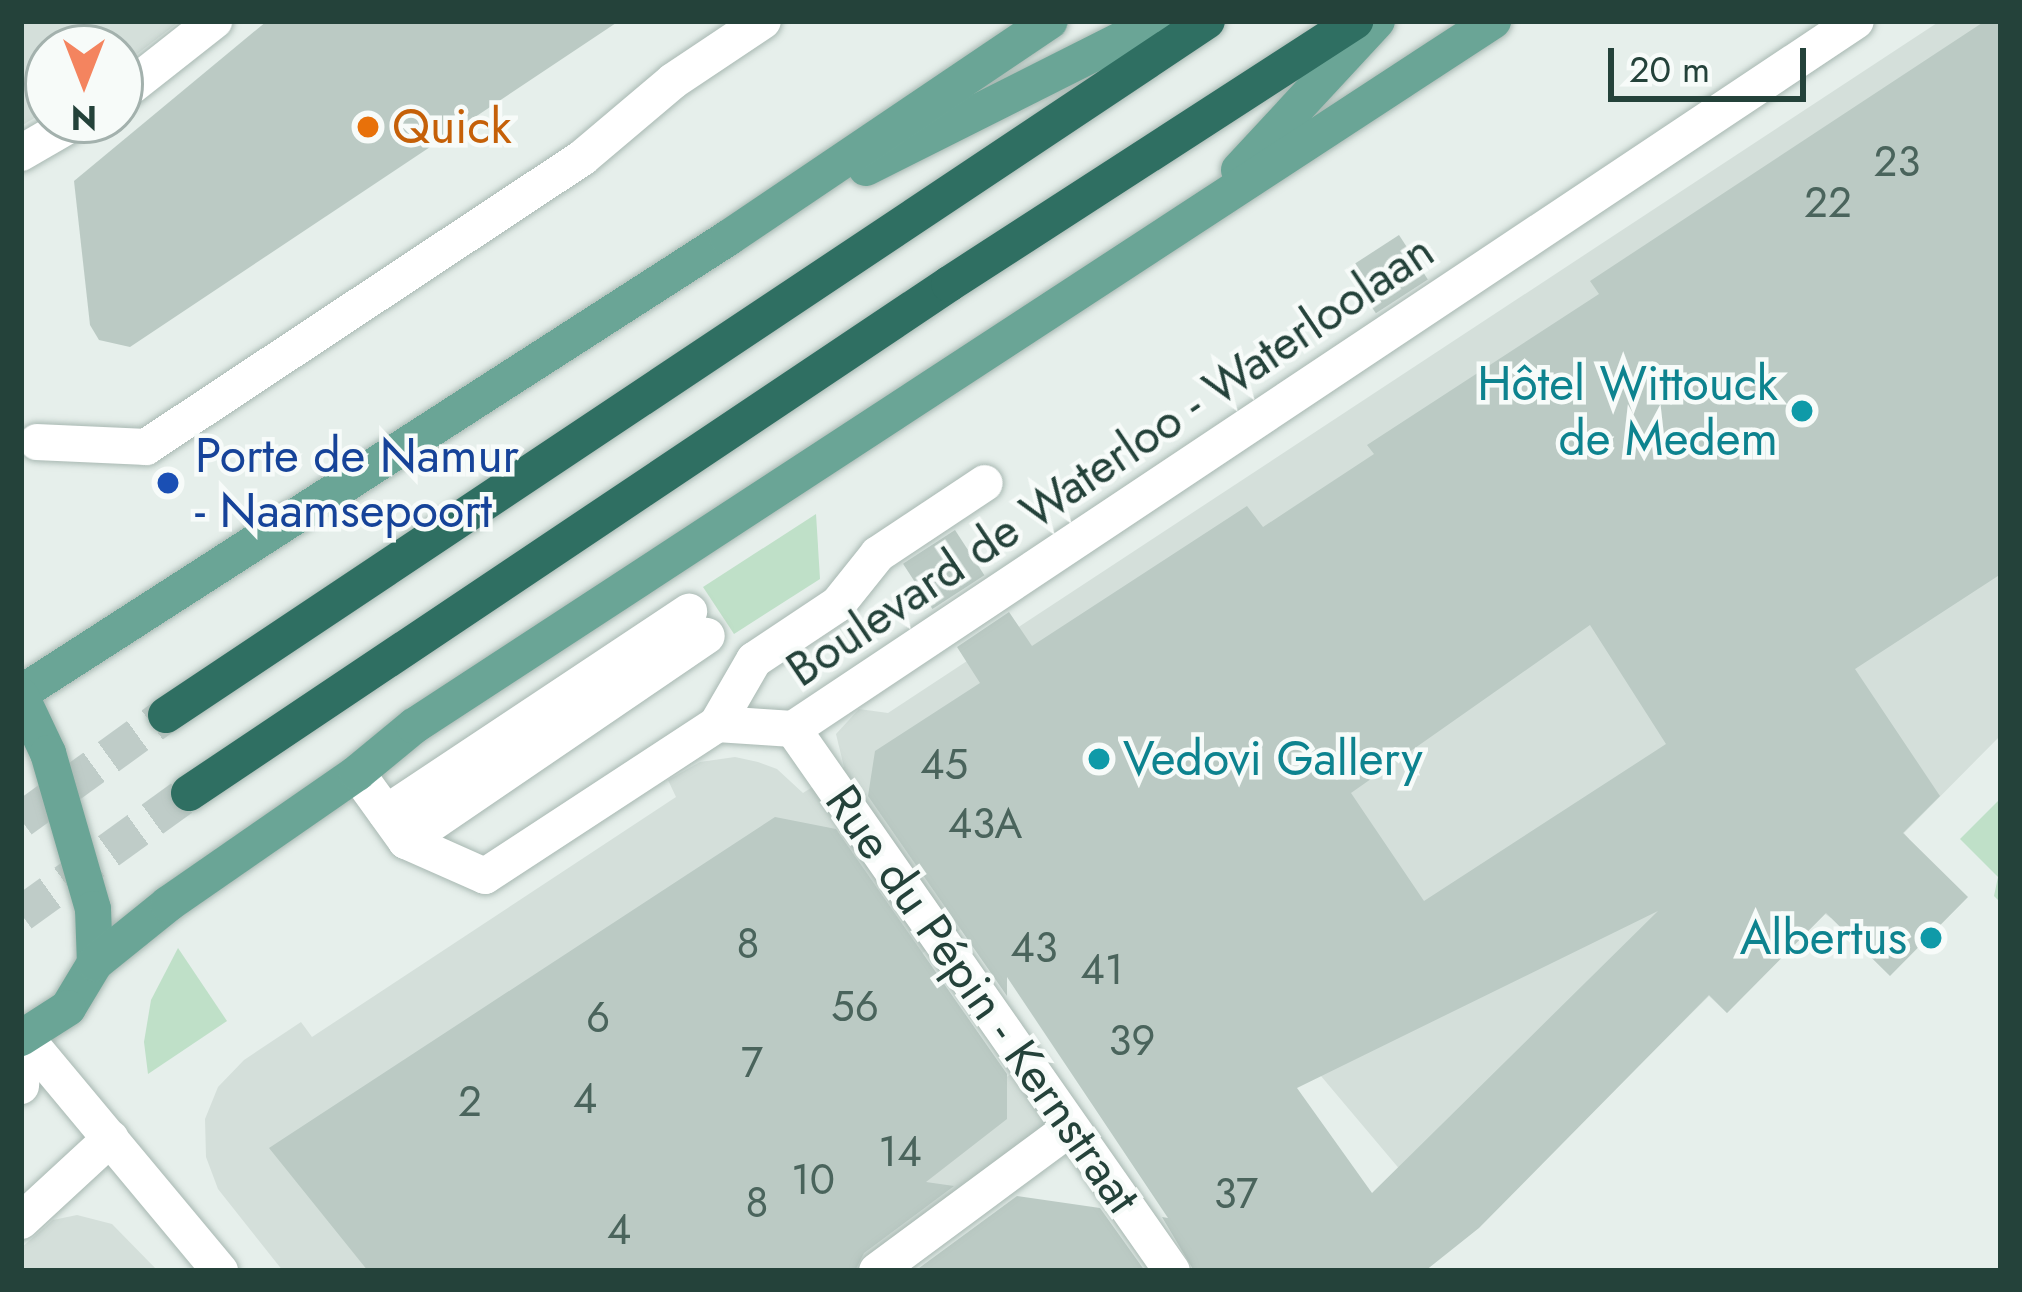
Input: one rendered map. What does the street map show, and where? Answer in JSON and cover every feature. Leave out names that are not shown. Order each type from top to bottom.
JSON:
[{"type":"highway","points":[[166,716],[1208,21]]},
{"type":"highway","points":[[189,793],[949,284],[1354,21]]},
{"type":"main road","points":[[95,963],[93,909],[32,744],[21,694],[728,238],[1050,21]]},
{"type":"main road","points":[[728,238],[1158,21]]},
{"type":"main road","points":[[1199,213],[1377,21]]},
{"type":"main road","points":[[22,1038],[68,1008],[95,963],[168,904],[357,773],[414,727],[1493,21]]},
{"type":"street","points":[[144,76],[214,21]]},
{"type":"street","points":[[38,442],[146,447],[582,158],[674,81],[763,21]]},
{"type":"street","name":"Boulevard de Waterloo - Waterloolaan","points":[[717,724],[793,729],[1856,21]]},
{"type":"street","points":[[357,773],[396,827],[484,876],[717,724],[754,661],[838,604],[878,554],[985,483]]},
{"type":"street","points":[[396,827],[698,624]]},
{"type":"street","name":"Rue du Pépin - Kernstraat","points":[[793,729],[1172,1271]]},
{"type":"street","points":[[21,1086],[22,1038]]},
{"type":"street","points":[[22,1038],[157,1191],[220,1271]]},
{"type":"street","points":[[877,1271],[1070,1128]]},
{"type":"street","points":[[21,1220],[110,1138]]},
{"type":"shaded area","points":[[21,21],[180,21],[144,49],[144,24],[24,24],[21,126]]},
{"type":"shaded area","points":[[1940,21],[2001,21],[2001,735],[1904,833],[1909,839],[1831,918],[1825,914],[1727,1013],[1709,996],[1461,1242],[1116,833],[916,957],[1002,1080],[1016,1071],[1059,1135],[874,1271],[283,1271],[218,1189],[206,1157],[205,1119],[218,1087],[244,1060],[301,1022],[312,1037],[676,797],[668,780],[700,762],[735,757],[758,762],[777,769],[803,793],[844,767],[836,734],[859,709],[888,713]]},
{"type":"shaded area","points":[[77,1215],[112,1224],[158,1271],[21,1271],[21,1248],[53,1220]]},
{"type":"green space","points":[[816,514],[820,579],[734,634],[703,587]]},
{"type":"green space","points":[[2001,798],[2001,903],[1994,896],[1998,877],[1960,839]]},
{"type":"green space","points":[[178,948],[227,1021],[148,1074],[144,1042],[151,1000]]},
{"type":"building","points":[[267,21],[619,21],[130,347],[99,340],[90,325],[74,181],[119,144],[144,144],[144,123]]},
{"type":"building","points":[[1985,21],[2001,21],[2001,574],[1855,669],[1940,796],[1903,833],[1968,897],[1890,976],[1826,913],[1727,1013],[1709,995],[1479,1228],[1425,1271],[1194,1271],[1162,1217],[1168,1218],[1007,977],[1007,996],[868,796],[875,751],[980,683],[957,647],[1009,612],[1032,646],[1247,506],[1263,527],[1374,454],[1367,445],[1599,294],[1590,281]],"holes":[[[1590,625],[1666,744],[1424,901],[1351,793]],[[1658,911],[1372,1193],[1297,1088]]]},
{"type":"building","points":[[1399,235],[1428,279],[1376,313],[1347,269]]},
{"type":"building","points":[[955,530],[984,575],[932,609],[903,564]]},
{"type":"building","points":[[775,817],[836,829],[1007,1074],[1007,1119],[926,1182],[954,1186],[864,1253],[855,1271],[368,1271],[269,1148]]},
{"type":"building","points":[[1017,1196],[1100,1208],[1145,1271],[915,1271]]},
{"type":"tunnel","points":[[21,820],[166,715]]},
{"type":"tunnel","points":[[21,914],[189,793]]},
{"type":"place","name":"Quick","points":[[368,127]]},
{"type":"place","name":"Hôtel Wittouck de Medem","points":[[1802,411]]},
{"type":"place","name":"Porte de Namur - Naamsepoort","points":[[168,483]]},
{"type":"place","name":"Vedovi Gallery","points":[[1099,759]]},
{"type":"place","name":"Albertus","points":[[1931,938]]}]
